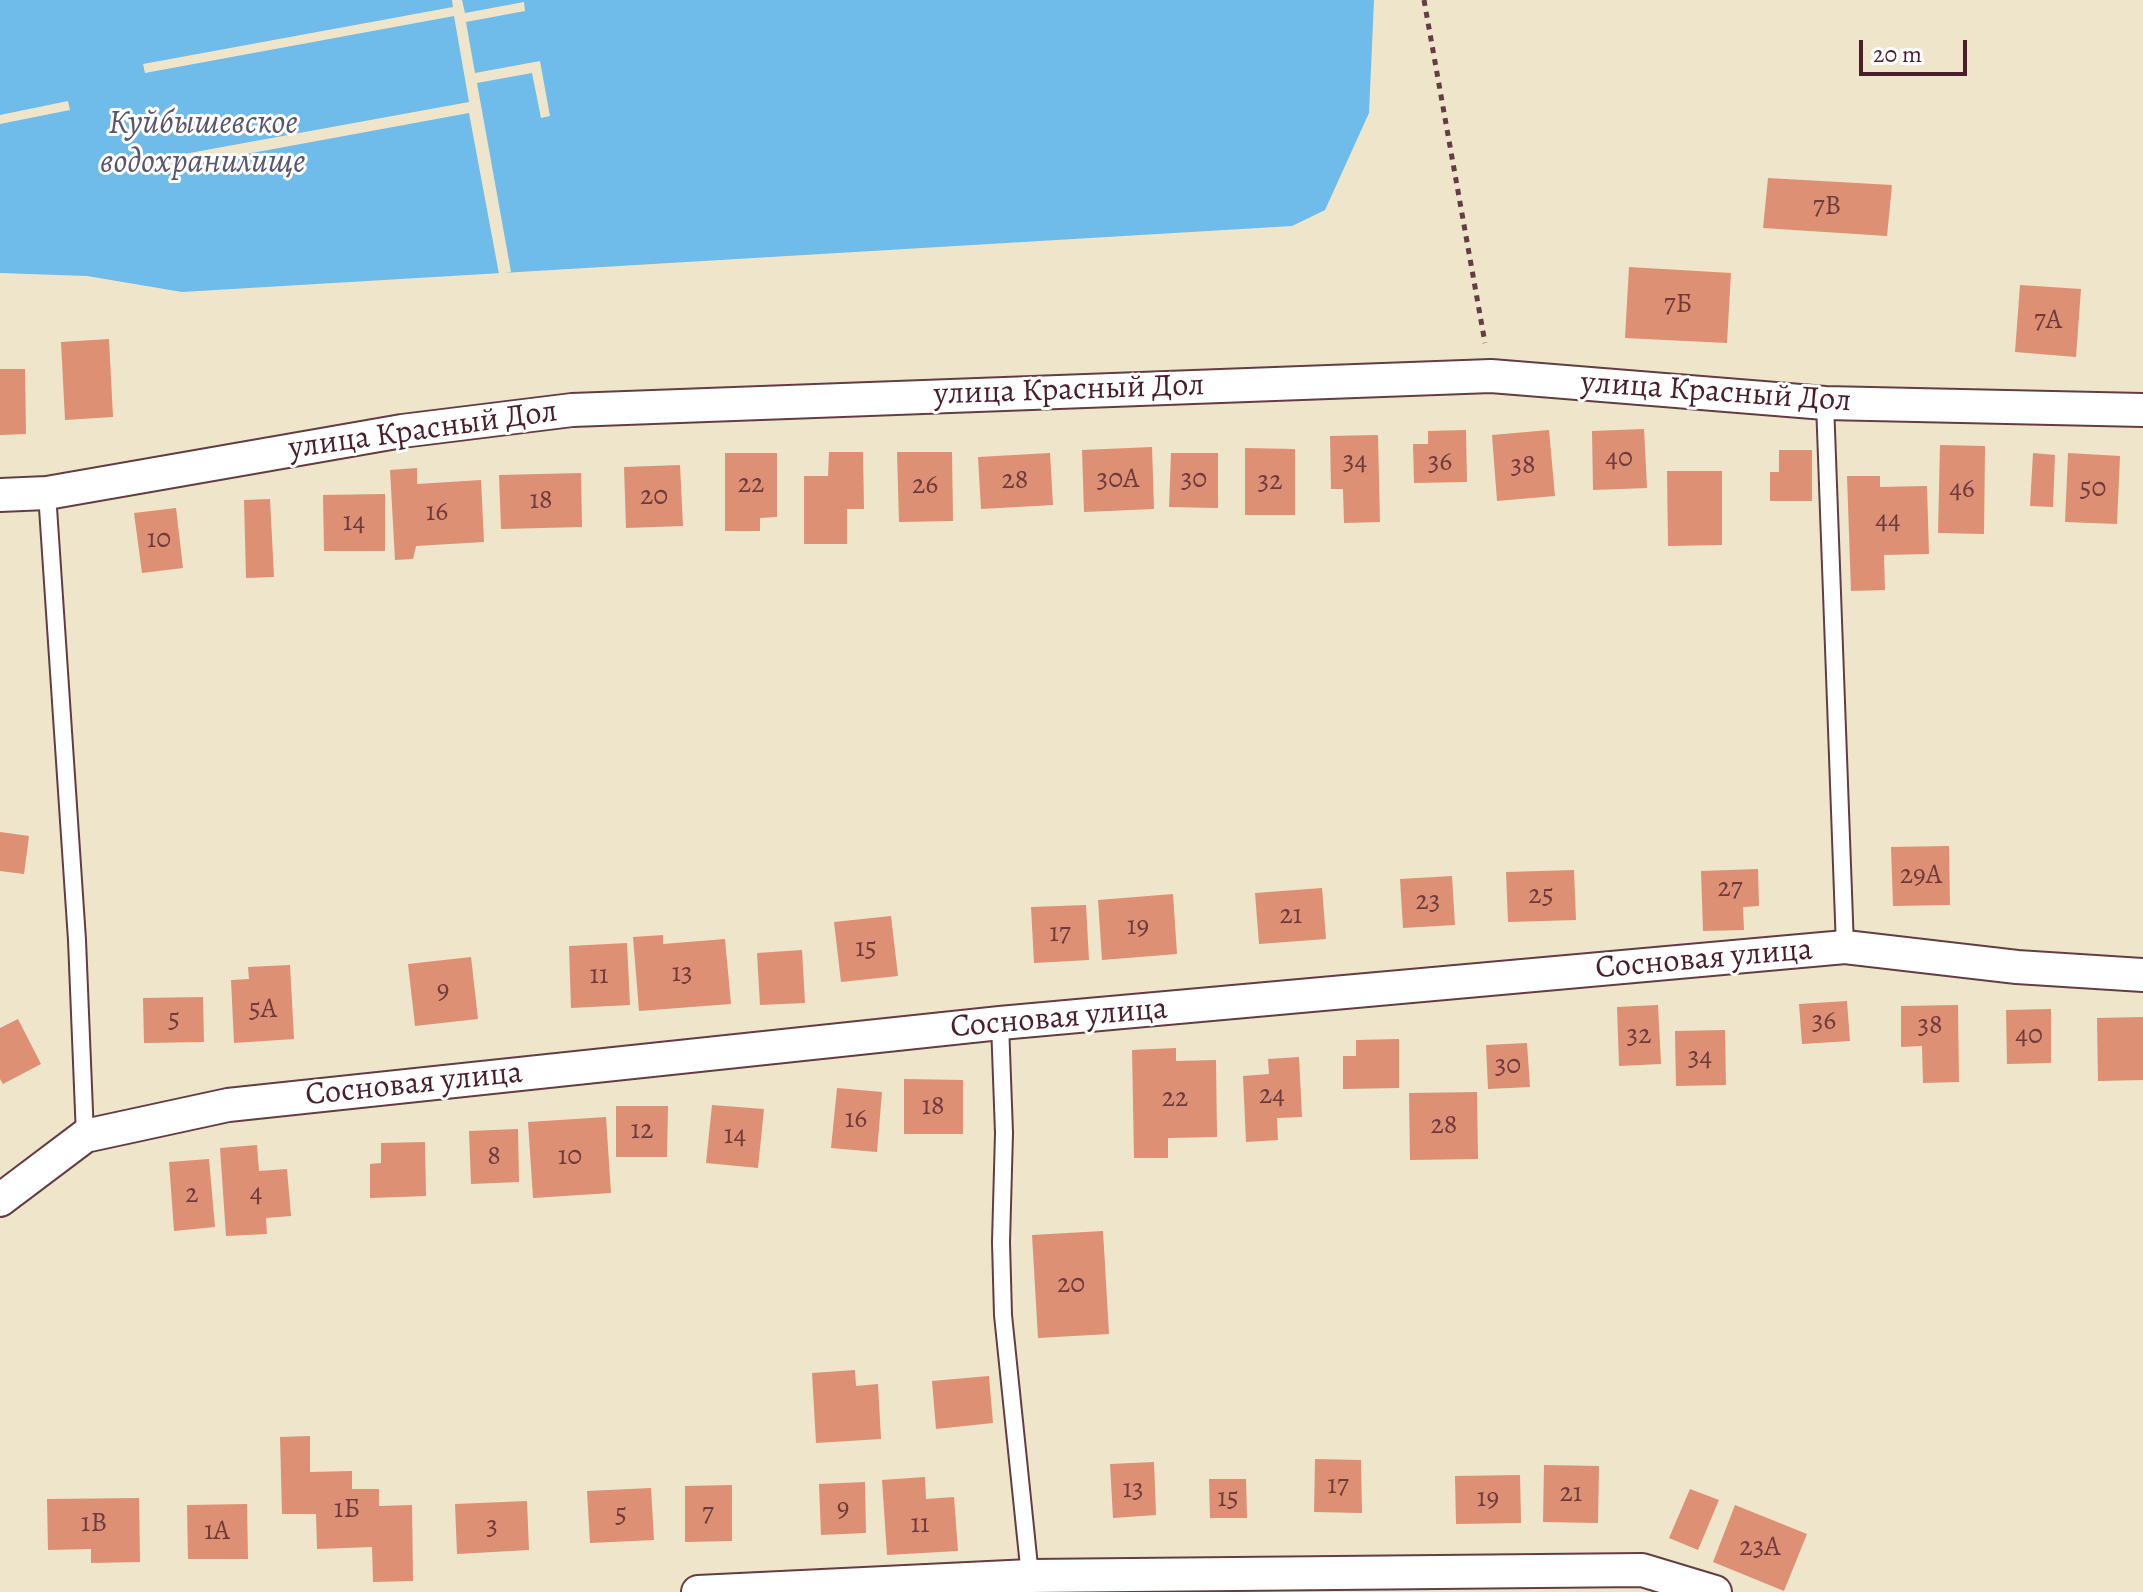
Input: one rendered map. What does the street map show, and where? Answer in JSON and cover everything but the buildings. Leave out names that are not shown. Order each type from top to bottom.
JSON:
[{"type":"street","name":"улица Красный Дол","points":[[0,495],[47,493],[402,431],[572,410],[1491,376],[1825,403],[2143,410]]},
{"type":"street","name":"Сосновая улица","points":[[0,1200],[85,1136],[228,1105],[1000,1023],[1845,947],[2017,967],[2143,975]]},
{"type":"street","points":[[698,1592],[1030,1576],[1642,1570],[1715,1592]]},
{"type":"lane","points":[[1825,403],[1845,947]]},
{"type":"lane","points":[[47,493],[77,940],[85,1136]]},
{"type":"lane","points":[[1000,1023],[1004,1133],[1001,1242],[1003,1315],[1030,1576]]},
{"type":"path","points":[[1424,0],[1491,376]]},
{"type":"water","name":"Куйбышевское водохранилище","points":[[0,0],[1374,0],[1369,113],[1325,210],[1292,226],[182,292],[87,276],[0,273]]},
{"type":"pier","points":[[452,0],[462,0],[465,13],[524,2],[525,11],[466,22],[475,73],[540,61],[550,116],[541,118],[532,73],[477,83],[511,272],[499,274],[469,113],[154,171],[151,160],[469,102],[454,16],[145,73],[143,64],[453,7]]},
{"type":"pier","points":[[68,101],[70,110],[0,124],[0,115]]}]
